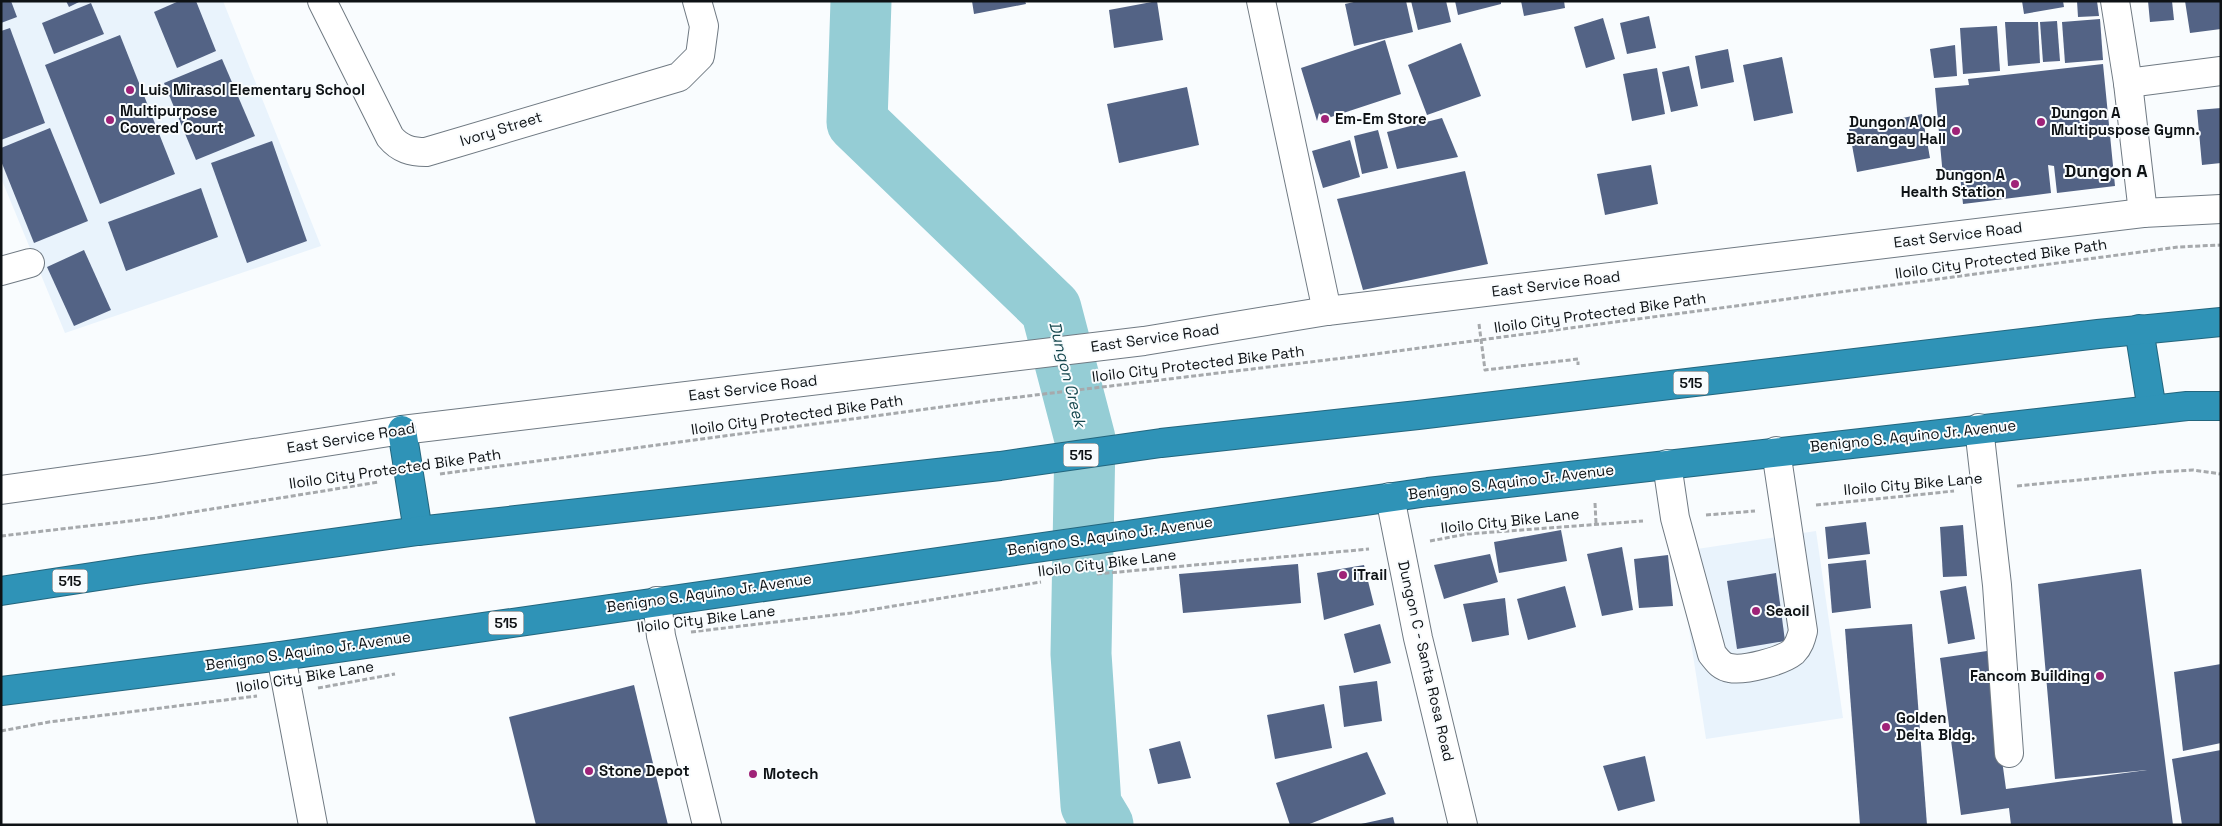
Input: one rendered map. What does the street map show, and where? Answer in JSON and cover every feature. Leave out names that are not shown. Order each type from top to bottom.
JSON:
[{"type":"highway","name":"515","points":[[1,592],[138,570],[418,532],[1000,466],[1162,443],[1428,414],[2139,329],[2221,322]]},
{"type":"highway","points":[[2139,329],[2152,410]]},
{"type":"highway","name":"Benigno S. Aquino Jr. Avenue","points":[[1,691],[281,656],[1390,497],[1979,428],[2152,410],[2221,406]]},
{"type":"highway","points":[[402,430],[408,478],[418,532]]},
{"type":"street","name":"Ivory Street","points":[[322,1],[390,137],[396,144],[413,152],[426,152],[679,77],[700,56],[704,26],[697,1]]},
{"type":"street","points":[[1262,1],[1328,311]]},
{"type":"street","points":[[2115,1],[2128,83],[2143,213]]},
{"type":"street","points":[[2128,83],[2221,71]]},
{"type":"street","name":"East Service Road","points":[[1,490],[152,469],[402,430],[1144,341],[1328,311],[2143,213],[2221,209]]},
{"type":"street","points":[[1,271],[30,263]]},
{"type":"street","points":[[1979,428],[1997,585],[2009,753]]},
{"type":"street","points":[[1666,464],[1675,518],[1712,654],[1720,663],[1728,668],[1742,669],[1785,658],[1800,643],[1803,631],[1776,452]]},
{"type":"street","name":"Dungon C - Santa Rosa Road","points":[[1390,497],[1418,638],[1463,825]]},
{"type":"street","points":[[657,601],[661,636],[708,825]]},
{"type":"street","points":[[281,656],[313,825]]},
{"type":"path","name":"Iloilo City Protected Bike Path","points":[[1,536],[156,518],[226,505],[408,478],[994,400],[1360,356],[2178,246],[2221,245]]},
{"type":"path","points":[[1484,353],[1485,367]]},
{"type":"path","name":"Iloilo City Bike Lane","points":[[1090,574],[1400,546],[1467,534],[1675,518],[2160,472],[2193,470],[2221,474]]},
{"type":"path","name":"Iloilo City Bike Lane","points":[[661,636],[851,613],[1043,582]]},
{"type":"path","name":"Iloilo City Bike Lane","points":[[1,730],[48,722],[288,693],[404,673]]},
{"type":"shaded area","name":"Luis Mirasol Elementary School","points":[[1,1],[223,1],[321,246],[65,333],[1,178]]},
{"type":"shaded area","points":[[1816,531],[1843,718],[1706,739],[1677,552]]},
{"type":"building","points":[[1,1],[11,1],[17,17],[1,23]]},
{"type":"building","points":[[66,1],[81,1],[69,7]]},
{"type":"building","points":[[179,1],[196,1],[216,51],[177,68],[154,12]]},
{"type":"building","points":[[972,1],[1025,1],[1026,4],[974,14]]},
{"type":"building","points":[[1157,1],[1163,40],[1114,48],[1109,10]]},
{"type":"building","points":[[1358,1],[1406,1],[1413,32],[1354,46],[1345,4]]},
{"type":"building","points":[[1411,1],[1446,1],[1451,22],[1418,30]]},
{"type":"building","points":[[1455,1],[1501,1],[1501,4],[1458,15]]},
{"type":"building","points":[[1521,1],[1564,1],[1565,8],[1524,16]]},
{"type":"building","points":[[2022,1],[2063,1],[2064,7],[2024,14]]},
{"type":"building","points":[[2077,1],[2097,1],[2099,16],[2078,17]]},
{"type":"building","points":[[2148,1],[2172,1],[2174,20],[2150,22]]},
{"type":"building","points":[[2185,1],[2221,1],[2221,29],[2190,33]]},
{"type":"building","points":[[91,3],[104,34],[54,54],[42,23]]},
{"type":"building","points":[[1649,16],[1656,48],[1627,54],[1620,23]]},
{"type":"building","points":[[1603,18],[1615,59],[1586,68],[1574,27]]},
{"type":"building","points":[[2100,19],[2103,60],[2065,63],[2062,22]]},
{"type":"building","points":[[2057,21],[2060,61],[2043,62],[2040,22]]},
{"type":"building","points":[[2005,22],[2038,22],[2040,63],[2008,66]]},
{"type":"building","points":[[1997,26],[2000,71],[1963,74],[1960,28]]},
{"type":"building","points":[[10,28],[45,123],[1,140],[1,31]]},
{"type":"building","name":"Multipurpose Covered Court","points":[[120,35],[175,174],[100,204],[45,65]]},
{"type":"building","points":[[1385,40],[1401,94],[1325,119],[1319,113],[1317,121],[1301,68]]},
{"type":"building","points":[[1461,43],[1481,96],[1427,115],[1408,65]]},
{"type":"building","points":[[1955,45],[1957,76],[1934,78],[1930,49]]},
{"type":"building","points":[[1728,49],[1734,82],[1701,89],[1695,56]]},
{"type":"building","points":[[1782,57],[1793,113],[1754,121],[1743,65]]},
{"type":"building","points":[[222,59],[255,136],[196,160],[164,83]]},
{"type":"building","name":"Dungon A Multipuspose Gymn.","points":[[2103,64],[2115,186],[2057,193],[2054,166],[2048,165],[2051,193],[1963,204],[1960,175],[1943,177],[1935,88],[1969,85],[1968,79]]},
{"type":"building","points":[[1689,66],[1698,106],[1671,112],[1662,72]]},
{"type":"building","points":[[1657,68],[1665,114],[1632,121],[1623,74]]},
{"type":"building","points":[[1187,87],[1199,145],[1119,163],[1107,104]]},
{"type":"building","points":[[2221,108],[2221,163],[2202,165],[2197,110]]},
{"type":"building","points":[[1922,114],[1930,158],[1857,172],[1849,129]]},
{"type":"building","points":[[1442,118],[1458,157],[1397,169],[1387,132]]},
{"type":"building","points":[[50,128],[88,221],[34,243],[1,161],[1,148]]},
{"type":"building","points":[[1378,130],[1388,168],[1362,174],[1354,136]]},
{"type":"building","points":[[1350,140],[1360,177],[1323,188],[1312,151]]},
{"type":"building","points":[[272,141],[307,241],[247,263],[211,163]]},
{"type":"building","points":[[1651,165],[1658,204],[1605,215],[1597,174]]},
{"type":"building","points":[[1465,171],[1488,264],[1363,290],[1337,199]]},
{"type":"building","points":[[201,188],[218,237],[126,271],[108,222]]},
{"type":"building","points":[[84,250],[111,310],[74,326],[47,267]]},
{"type":"building","points":[[1866,522],[1870,554],[1828,559],[1825,527]]},
{"type":"building","points":[[1963,525],[1967,576],[1943,577],[1940,527]]},
{"type":"building","points":[[1561,530],[1567,561],[1499,573],[1494,542]]},
{"type":"building","points":[[1622,547],[1633,610],[1602,616],[1587,554]]},
{"type":"building","points":[[1490,554],[1498,582],[1444,599],[1434,565]]},
{"type":"building","points":[[1668,555],[1673,606],[1639,608],[1634,559]]},
{"type":"building","points":[[1866,560],[1871,608],[1832,613],[1828,564]]},
{"type":"building","points":[[1298,564],[1301,603],[1183,613],[1179,574]]},
{"type":"building","points":[[1364,565],[1374,605],[1324,620],[1317,573]]},
{"type":"building","points":[[2141,569],[2173,825],[2011,825],[2009,808],[1961,815],[1940,658],[1987,651],[2006,789],[2147,770],[2055,779],[2038,584]]},
{"type":"building","name":"Seaoil","points":[[1776,573],[1785,641],[1737,649],[1727,581]]},
{"type":"building","points":[[1565,586],[1576,627],[1528,640],[1517,599]]},
{"type":"building","points":[[1966,586],[1975,639],[1948,644],[1940,591]]},
{"type":"building","points":[[1505,598],[1509,635],[1472,642],[1463,604]]},
{"type":"building","points":[[1380,624],[1391,663],[1354,673],[1344,634]]},
{"type":"building","name":"Golden Delta Bldg.","points":[[1912,624],[1927,825],[1860,825],[1845,629]]},
{"type":"building","points":[[2221,664],[2221,743],[2183,751],[2174,672]]},
{"type":"building","points":[[1377,681],[1382,721],[1344,727],[1339,686]]},
{"type":"building","name":"Stone Depot","points":[[634,685],[668,825],[536,825],[509,717]]},
{"type":"building","points":[[1324,704],[1332,748],[1275,759],[1267,715]]},
{"type":"building","points":[[1180,741],[1191,778],[1158,784],[1149,749]]},
{"type":"building","points":[[2221,750],[2221,825],[2182,825],[2172,759]]},
{"type":"building","points":[[1367,752],[1386,794],[1307,825],[1290,825],[1276,783]]},
{"type":"building","points":[[1645,756],[1655,801],[1618,811],[1603,766]]},
{"type":"building","points":[[1393,817],[1395,825],[1361,825],[1361,824]]},
{"type":"waterway","name":"Dungon Creek","points":[[861,1],[857,122],[1051,309],[1085,439],[1081,654],[1091,805],[1103,825]]},
{"type":"place","name":"Luis Mirasol Elementary School","points":[[130,90]]},
{"type":"place","name":"Em-Em Store","points":[[1325,119]]},
{"type":"place","name":"Multipurpose Covered Court","points":[[110,120]]},
{"type":"place","name":"Dungon A Multipuspose Gymn.","points":[[2041,122]]},
{"type":"place","name":"Dungon A Old Barangay Hall","points":[[1956,131]]},
{"type":"place","name":"Dungon A Health Station","points":[[2015,184]]},
{"type":"place","name":"iTrail","points":[[1343,575]]},
{"type":"place","name":"Seaoil","points":[[1756,611]]},
{"type":"place","name":"Fancom Building","points":[[2100,676]]},
{"type":"place","name":"Golden Delta Bldg.","points":[[1886,727]]},
{"type":"place","name":"Stone Depot","points":[[589,771]]},
{"type":"place","name":"Motech","points":[[753,774]]},
{"type":"district","name":"Dungon A","points":[[2106,171]]}]
